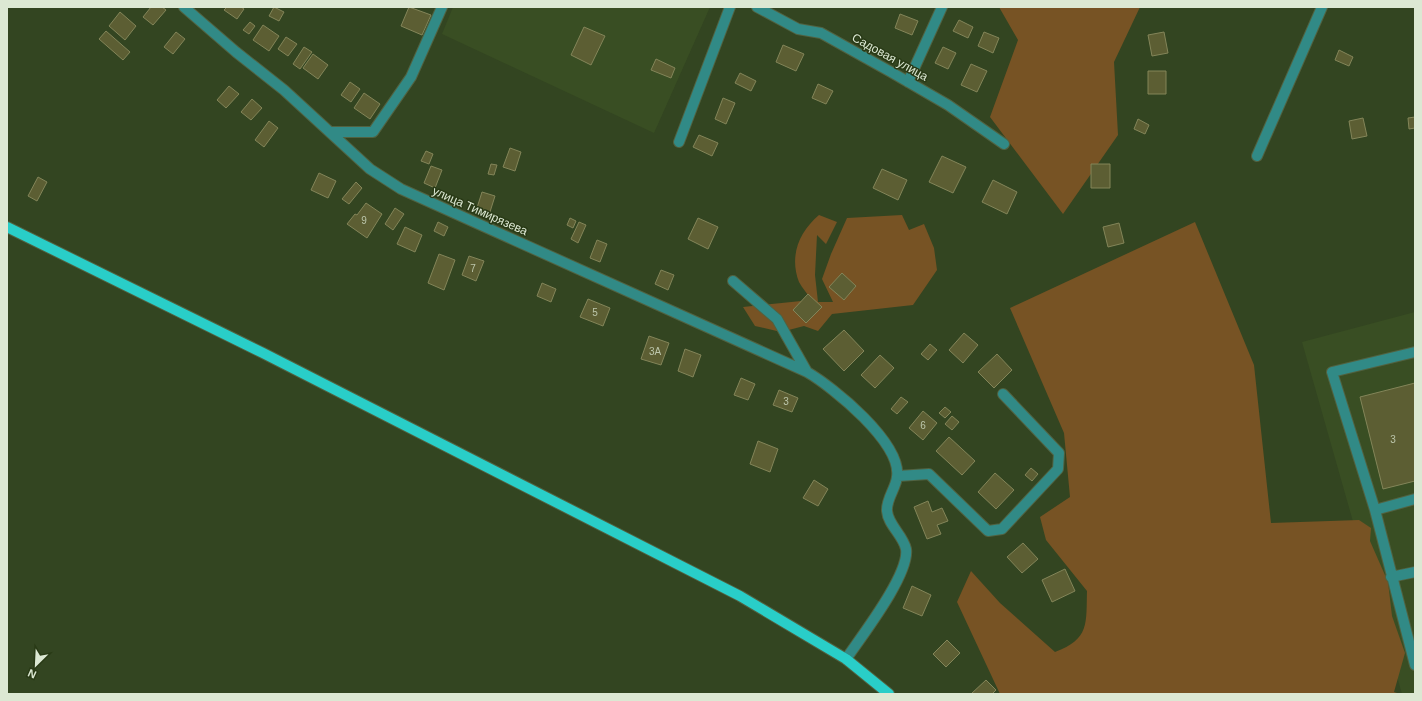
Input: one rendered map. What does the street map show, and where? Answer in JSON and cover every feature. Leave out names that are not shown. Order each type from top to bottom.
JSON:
[{"type":"main road","points":[[7,227],[264,353],[740,596],[846,659],[889,694]]},
{"type":"street","name":"улица Тимирязева","points":[[184,7],[236,52],[284,90],[370,169],[400,189],[822,380],[853,406],[874,428],[888,449],[895,463],[898,476]]},
{"type":"street","points":[[330,132],[373,132],[411,77],[442,7]]},
{"type":"street","points":[[679,142],[730,7]]},
{"type":"street","name":"Садовая улица","points":[[757,7],[798,29],[820,33],[948,105],[1004,144]]},
{"type":"street","points":[[908,82],[942,7]]},
{"type":"street","points":[[1257,156],[1322,7]]},
{"type":"street","points":[[733,281],[777,319],[807,372]]},
{"type":"street","points":[[1415,352],[1332,372],[1375,510],[1391,577],[1415,665]]},
{"type":"street","points":[[846,659],[893,588],[905,560],[906,548],[892,526],[887,511],[898,476],[929,474],[988,531],[1002,529],[1058,469],[1059,453],[1003,394]]},
{"type":"street","points":[[1375,510],[1415,499]]},
{"type":"street","points":[[1391,577],[1415,572]]},
{"type":"shaded area","points":[[453,7],[710,7],[654,133],[442,34]]},
{"type":"shaded area","points":[[999,7],[1140,7],[1114,62],[1118,135],[1063,214],[990,117],[1018,40]]},
{"type":"shaded area","points":[[819,215],[837,222],[826,244],[817,235],[815,275],[818,302],[833,302],[822,279],[847,218],[902,215],[909,230],[924,224],[934,248],[937,270],[913,305],[832,314],[818,331],[804,326],[781,332],[755,326],[743,307],[811,300],[799,282],[795,263],[801,237]]},
{"type":"shaded area","points":[[1195,222],[1254,365],[1271,523],[1359,520],[1371,528],[1370,541],[1388,582],[1392,616],[1405,653],[1394,692],[1400,694],[1000,694],[957,602],[971,571],[1000,603],[1055,652],[1075,641],[1084,629],[1086,621],[1087,591],[1046,540],[1040,517],[1070,497],[1064,433],[1010,308]]},
{"type":"shaded area","points":[[1415,312],[1415,694],[1402,694],[1302,342]]},
{"type":"building","points":[[151,7],[162,7],[166,10],[153,25],[143,17]]},
{"type":"building","points":[[227,7],[241,7],[244,9],[237,19],[224,10]]},
{"type":"building","points":[[274,7],[284,12],[279,21],[269,16]]},
{"type":"building","points":[[409,7],[431,15],[422,35],[401,26]]},
{"type":"building","points":[[120,12],[136,26],[125,40],[109,26]]},
{"type":"building","points":[[900,14],[918,21],[912,35],[895,28]]},
{"type":"building","points":[[959,20],[973,27],[968,38],[953,31]]},
{"type":"building","points":[[250,22],[255,26],[249,34],[243,30]]},
{"type":"building","points":[[263,25],[279,36],[269,51],[253,40]]},
{"type":"building","points":[[584,27],[605,36],[591,65],[571,55]]},
{"type":"building","points":[[106,31],[130,52],[123,60],[99,39]]},
{"type":"building","points":[[176,32],[185,39],[173,54],[164,47]]},
{"type":"building","points":[[984,32],[999,38],[993,53],[978,46]]},
{"type":"building","points":[[1164,32],[1168,53],[1152,56],[1148,35]]},
{"type":"building","points":[[286,37],[297,44],[288,56],[278,49]]},
{"type":"building","points":[[783,45],[804,54],[796,71],[776,62]]},
{"type":"building","points":[[304,47],[312,52],[300,69],[293,64]]},
{"type":"building","points":[[943,47],[956,53],[948,69],[935,63]]},
{"type":"building","points":[[1339,50],[1353,57],[1349,66],[1335,60]]},
{"type":"building","points":[[313,54],[328,65],[318,79],[303,68]]},
{"type":"building","points":[[656,59],[675,68],[671,78],[651,70]]},
{"type":"building","points":[[971,64],[987,71],[977,92],[961,85]]},
{"type":"building","points":[[1148,71],[1166,71],[1166,94],[1148,94]]},
{"type":"building","points":[[740,73],[756,81],[751,91],[735,83]]},
{"type":"building","points":[[350,82],[360,89],[351,102],[341,95]]},
{"type":"building","points":[[818,84],[833,91],[826,104],[812,98]]},
{"type":"building","points":[[229,86],[239,94],[226,108],[217,100]]},
{"type":"building","points":[[364,93],[380,104],[370,119],[354,108]]},
{"type":"building","points":[[723,98],[735,103],[726,124],[715,119]]},
{"type":"building","points":[[252,99],[262,108],[251,120],[241,112]]},
{"type":"building","points":[[1415,117],[1415,128],[1409,129],[1408,118]]},
{"type":"building","points":[[1363,118],[1367,136],[1352,139],[1349,121]]},
{"type":"building","points":[[1138,119],[1149,125],[1145,134],[1134,129]]},
{"type":"building","points":[[269,121],[278,128],[264,147],[255,140]]},
{"type":"building","points":[[699,135],[718,143],[712,156],[693,147]]},
{"type":"building","points":[[510,148],[521,152],[515,171],[503,167]]},
{"type":"building","points":[[426,151],[433,154],[429,164],[421,161]]},
{"type":"building","points":[[942,156],[966,167],[953,193],[929,182]]},
{"type":"building","points":[[491,164],[497,165],[494,175],[488,174]]},
{"type":"building","points":[[1091,164],[1110,164],[1110,188],[1091,188]]},
{"type":"building","points":[[431,166],[442,170],[435,188],[424,183]]},
{"type":"building","points":[[882,169],[907,180],[898,200],[873,188]]},
{"type":"building","points":[[319,173],[336,181],[328,198],[311,190]]},
{"type":"building","points":[[38,177],[47,182],[37,201],[28,196]]},
{"type":"building","points":[[993,180],[1017,192],[1007,214],[982,202]]},
{"type":"building","points":[[356,182],[362,188],[349,204],[342,199]]},
{"type":"building","points":[[482,192],[495,196],[489,215],[476,211]]},
{"type":"building","points":[[366,203],[382,214],[367,238],[347,224],[355,214],[357,215]]},
{"type":"building","points":[[395,208],[404,214],[393,230],[385,224]]},
{"type":"building","points":[[570,218],[576,221],[573,228],[567,225]]},
{"type":"building","points":[[698,218],[718,227],[708,249],[688,239]]},
{"type":"building","points":[[438,222],[448,227],[444,236],[434,231]]},
{"type":"building","points":[[579,222],[586,225],[578,243],[571,239]]},
{"type":"building","points":[[1119,223],[1124,243],[1108,247],[1103,227]]},
{"type":"building","points":[[405,227],[422,235],[415,252],[397,244]]},
{"type":"building","points":[[597,240],[607,244],[600,262],[590,258]]},
{"type":"building","points":[[439,254],[455,260],[444,290],[428,283]]},
{"type":"building","points":[[469,256],[484,261],[476,281],[462,275]]},
{"type":"building","points":[[661,270],[674,275],[668,290],[655,284]]},
{"type":"building","points":[[842,273],[856,286],[844,300],[829,287]]},
{"type":"building","points":[[542,283],[556,289],[551,302],[537,296]]},
{"type":"building","points":[[808,294],[822,307],[806,323],[793,310]]},
{"type":"building","points":[[588,299],[610,308],[603,326],[580,317]]},
{"type":"building","points":[[844,330],[864,351],[844,371],[823,349]]},
{"type":"building","points":[[964,333],[978,345],[963,363],[949,350]]},
{"type":"building","points":[[649,336],[669,343],[661,365],[641,359]]},
{"type":"building","points":[[930,344],[937,350],[928,360],[921,354]]},
{"type":"building","points":[[685,349],[701,355],[693,377],[678,371]]},
{"type":"building","points":[[997,354],[1012,370],[994,388],[978,372]]},
{"type":"building","points":[[880,355],[894,368],[875,388],[861,375]]},
{"type":"building","points":[[741,378],[755,384],[748,400],[734,395]]},
{"type":"building","points":[[1415,383],[1415,481],[1383,489],[1360,397]]},
{"type":"building","points":[[779,390],[798,398],[792,412],[773,405]]},
{"type":"building","points":[[901,397],[908,402],[897,414],[891,409]]},
{"type":"building","points":[[945,407],[951,412],[945,418],[939,413]]},
{"type":"building","points":[[923,411],[937,423],[923,440],[909,428]]},
{"type":"building","points":[[952,416],[959,422],[952,430],[945,424]]},
{"type":"building","points":[[949,437],[975,461],[962,475],[936,451]]},
{"type":"building","points":[[758,441],[778,449],[770,472],[750,464]]},
{"type":"building","points":[[1031,468],[1038,474],[1032,481],[1025,475]]},
{"type":"building","points":[[995,473],[1014,490],[996,509],[978,492]]},
{"type":"building","points":[[814,480],[828,489],[818,506],[803,498]]},
{"type":"building","points":[[928,501],[932,512],[942,508],[948,521],[937,525],[941,534],[927,539],[914,507]]},
{"type":"building","points":[[1023,543],[1038,559],[1022,573],[1007,557]]},
{"type":"building","points":[[1065,569],[1075,591],[1052,602],[1042,580]]},
{"type":"building","points":[[912,586],[931,595],[922,616],[903,608]]},
{"type":"building","points":[[947,640],[960,653],[946,667],[933,654]]},
{"type":"building","points":[[986,680],[996,690],[992,694],[971,694]]}]
